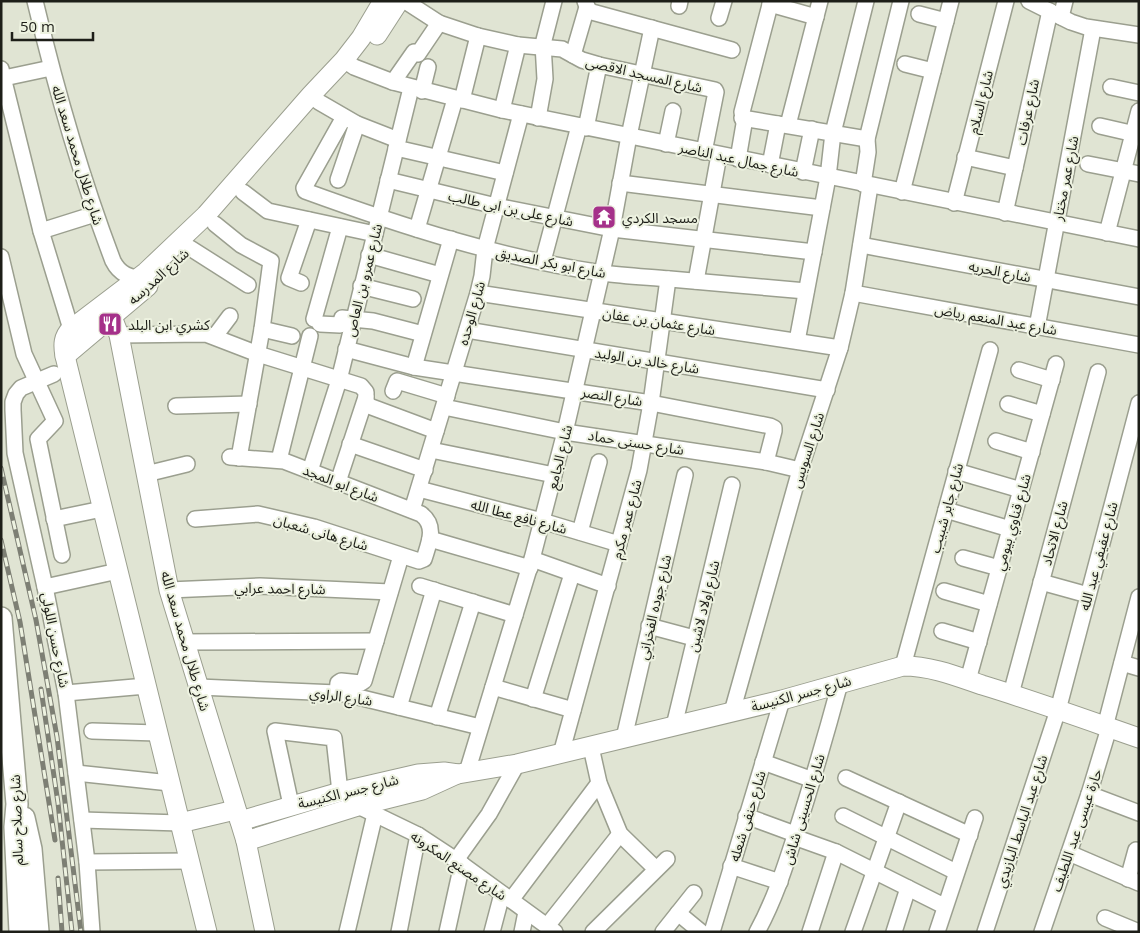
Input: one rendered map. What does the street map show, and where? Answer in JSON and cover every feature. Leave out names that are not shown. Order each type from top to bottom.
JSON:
[{"type":"highway","name":"شارع صلاح سالم","points":[[1,618],[4,680],[17,804],[15,827],[20,932]]},
{"type":"highway","points":[[17,804],[26,822],[31,849],[38,932]]},
{"type":"main road","name":"شارع المدرسه","points":[[65,356],[115,326],[145,281],[206,215],[311,95],[349,63],[357,43],[383,1]]},
{"type":"main road","name":"شارع المدرسه","points":[[71,329],[145,281],[190,248],[215,224],[319,102],[399,1]]},
{"type":"main road","name":"شارع طلال محمد سعد الله","points":[[115,326],[169,590],[246,841],[266,932]]},
{"type":"main road","points":[[71,329],[64,339],[65,356],[207,932]]},
{"type":"main road","name":"شارع جسر الكنيسة","points":[[180,823],[291,806],[340,792],[418,774],[463,773],[517,764],[782,700],[903,666],[925,667],[968,680],[1139,738]]},
{"type":"main road","name":"شارع جسر الكنيسة","points":[[246,841],[358,806],[422,790],[463,773]]},
{"type":"street","name":"شارع طلال محمد سعد الله","points":[[35,1],[51,68],[95,214],[116,267],[125,275],[145,281]]},
{"type":"street","name":"شارع المسجد الاقصى","points":[[404,1],[439,22],[478,36],[518,45],[556,48],[582,60],[599,65],[716,91],[711,154]]},
{"type":"street","points":[[538,118],[545,80],[544,39],[554,1]]},
{"type":"street","points":[[719,18],[724,1]]},
{"type":"street","points":[[770,165],[820,1]]},
{"type":"street","points":[[797,341],[828,177],[833,133],[866,1]]},
{"type":"street","name":"شارع السويس","points":[[732,712],[800,470],[840,348],[853,293],[861,245],[867,185],[867,138],[901,1]]},
{"type":"street","points":[[902,192],[951,1]]},
{"type":"street","name":"شارع السلام","points":[[954,203],[1006,1]]},
{"type":"street","name":"شارع عرفات","points":[[1005,213],[1055,14],[1065,1]]},
{"type":"street","points":[[1032,2],[1078,25],[1093,29],[1139,35]]},
{"type":"street","points":[[738,159],[744,127],[742,112],[770,3],[816,17]]},
{"type":"street","points":[[586,4],[590,12],[593,13],[732,50]]},
{"type":"street","points":[[573,55],[586,4]]},
{"type":"street","points":[[919,14],[946,22]]},
{"type":"street","points":[[393,82],[414,52],[418,54],[439,22]]},
{"type":"street","name":"شارع الجامع","points":[[463,773],[516,615],[565,432],[612,229],[652,28]]},
{"type":"street","name":"شارع عمر مختار","points":[[1037,327],[1093,29]]},
{"type":"street","points":[[417,229],[478,36]]},
{"type":"street","points":[[502,110],[518,45]]},
{"type":"street","name":"شارع جمال عبد الناصر","points":[[349,63],[393,82],[502,110],[711,154],[1139,239]]},
{"type":"street","points":[[905,64],[933,72]]},
{"type":"street","points":[[543,261],[583,127],[599,65]]},
{"type":"street","name":"شارع عمرو بن العاص","points":[[310,471],[338,380],[397,144],[416,89],[428,67]]},
{"type":"street","points":[[51,68],[3,83],[41,231],[71,329]]},
{"type":"street","points":[[1111,87],[1139,92]]},
{"type":"street","points":[[319,102],[397,144],[438,158],[505,174]]},
{"type":"street","points":[[1107,233],[1123,171],[1136,135],[1139,111]]},
{"type":"street","points":[[666,144],[673,112]]},
{"type":"street","name":"شارع الوحده","points":[[412,510],[478,293],[485,248],[521,114]]},
{"type":"street","points":[[742,118],[867,138]]},
{"type":"street","points":[[338,180],[351,120]]},
{"type":"street","name":"شارع ابو بكر الصديق","points":[[351,120],[304,190],[378,218],[451,239],[602,273],[806,291]]},
{"type":"street","points":[[1100,126],[1136,135]]},
{"type":"street","points":[[803,172],[812,129]]},
{"type":"street","points":[[696,281],[712,195],[711,154]]},
{"type":"street","points":[[965,157],[1015,168]]},
{"type":"street","points":[[1088,164],[1139,174]]},
{"type":"street","name":"شارع على بن ابى طالب","points":[[388,180],[496,206],[612,229],[814,252]]},
{"type":"street","points":[[620,183],[822,208]]},
{"type":"street","points":[[243,192],[266,216],[309,220],[374,234]]},
{"type":"street","points":[[362,211],[348,228],[317,322],[340,325],[342,318],[353,319],[423,334]]},
{"type":"street","points":[[41,231],[95,214]]},
{"type":"street","points":[[301,283],[289,278],[309,220]]},
{"type":"street","points":[[176,406],[249,404],[271,260],[241,245],[215,224]]},
{"type":"street","points":[[414,367],[451,239]]},
{"type":"street","name":"شارع الحريه","points":[[861,245],[1139,297]]},
{"type":"street","points":[[190,248],[248,285]]},
{"type":"street","points":[[369,255],[440,275]]},
{"type":"street","points":[[1,257],[24,354],[55,421],[38,439],[62,555]]},
{"type":"street","name":"شارع عمر مكرم","points":[[562,754],[645,444],[668,279]]},
{"type":"street","points":[[362,286],[412,298]]},
{"type":"street","name":"شارع عثمان بن عفان","points":[[478,293],[840,348]]},
{"type":"street","name":"شارع عبد المنعم رياض","points":[[853,293],[1139,345]]},
{"type":"street","points":[[215,336],[230,316]]},
{"type":"street","points":[[115,326],[215,336],[258,354],[363,388],[366,392],[366,403],[371,407],[436,431]]},
{"type":"street","points":[[262,328],[292,336]]},
{"type":"street","name":"شارع خالد بن الوليد","points":[[467,330],[827,390]]},
{"type":"street","points":[[279,460],[310,336]]},
{"type":"street","name":"شارع النصر","points":[[346,349],[414,367],[575,390],[773,426],[774,431],[766,462]]},
{"type":"street","name":"شارع جابر شبيب","points":[[903,666],[990,350]]},
{"type":"street","name":"شارع قناوي بيومي","points":[[968,680],[1056,364]]},
{"type":"street","points":[[1019,370],[1052,380]]},
{"type":"street","name":"شارع الاتحاد","points":[[1011,694],[1098,372]]},
{"type":"street","name":"شارع حسن اللولي","points":[[54,374],[21,388],[16,394],[13,402],[15,453],[66,693],[87,862],[92,932]]},
{"type":"street","name":"شارع حسنى حماد","points":[[393,391],[397,381],[445,402],[565,432],[766,462],[800,470]]},
{"type":"street","points":[[338,482],[366,398]]},
{"type":"street","name":"شارع عفيفي عبد الله","points":[[1058,710],[1139,403]]},
{"type":"street","name":"شارع ابو المجد","points":[[249,404],[235,458],[279,460],[412,510],[428,520],[431,529],[430,539]]},
{"type":"street","points":[[1008,404],[1042,414]]},
{"type":"street","points":[[996,442],[1032,452]]},
{"type":"street","points":[[350,444],[424,470]]},
{"type":"street","points":[[431,450],[554,475]]},
{"type":"street","points":[[580,532],[599,462]]},
{"type":"street","points":[[146,474],[187,464]]},
{"type":"street","points":[[956,471],[1021,490]]},
{"type":"street","name":"شارع جوده الفخراني","points":[[624,738],[685,475]]},
{"type":"street","name":"شارع اولاد لاشين","points":[[674,726],[732,486]]},
{"type":"street","name":"شارع نافع عطا الله","points":[[419,489],[542,521],[619,544]]},
{"type":"street","points":[[54,519],[102,509]]},
{"type":"street","points":[[946,510],[1010,528]]},
{"type":"street","name":"شارع هانى شعبان","points":[[195,519],[258,514],[314,527],[401,556],[422,561],[430,539]]},
{"type":"street","points":[[430,539],[572,574],[608,586]]},
{"type":"street","points":[[337,693],[338,683],[341,680],[360,683],[364,681],[401,556]]},
{"type":"street","points":[[963,558],[1000,568]]},
{"type":"street","points":[[45,587],[118,571]]},
{"type":"street","points":[[533,699],[572,574]]},
{"type":"street","points":[[1041,582],[1088,595]]},
{"type":"street","name":"شارع احمد عرابي","points":[[169,590],[260,586],[390,592]]},
{"type":"street","points":[[399,707],[427,588],[516,615]]},
{"type":"street","points":[[944,591],[990,604]]},
{"type":"street","name":"حارة عيسى عبد اللطيف","points":[[1042,932],[1089,794],[1122,663],[1136,620],[1139,597]]},
{"type":"street","points":[[437,717],[473,602]]},
{"type":"street","points":[[649,626],[694,638]]},
{"type":"street","points":[[942,631],[979,642]]},
{"type":"street","points":[[184,642],[376,641]]},
{"type":"street","points":[[1122,663],[1139,668]]},
{"type":"street","name":"شارع الحسينى شاش","points":[[757,932],[767,914],[780,882],[813,780],[840,683]]},
{"type":"street","points":[[66,693],[146,686]]},
{"type":"street","name":"شارع الراوي","points":[[199,687],[337,693],[480,727]]},
{"type":"street","points":[[493,687],[573,710]]},
{"type":"street","name":"شارع حنفى شعله","points":[[712,932],[782,700]]},
{"type":"street","name":"شارع عبد الباسط البازيدي","points":[[985,932],[1058,710]]},
{"type":"street","points":[[92,731],[158,733]]},
{"type":"street","points":[[291,806],[275,732],[334,738],[340,792]]},
{"type":"street","points":[[591,746],[599,782],[620,834],[656,870]]},
{"type":"street","points":[[763,762],[813,780]]},
{"type":"street","points":[[447,932],[459,862],[517,764]]},
{"type":"street","points":[[76,773],[170,783]]},
{"type":"street","points":[[846,778],[970,835]]},
{"type":"street","points":[[492,932],[506,897],[599,782]]},
{"type":"street","points":[[1089,794],[1139,813]]},
{"type":"street","points":[[853,932],[899,802]]},
{"type":"street","name":"شارع مصنع المكرونه","points":[[358,806],[418,835],[459,862],[552,930]]},
{"type":"street","points":[[346,932],[375,814]]},
{"type":"street","points":[[746,816],[836,852],[944,906]]},
{"type":"street","points":[[843,816],[956,872]]},
{"type":"street","points":[[936,932],[975,818]]},
{"type":"street","points":[[82,820],[180,823]]},
{"type":"street","points":[[552,930],[620,834]]},
{"type":"street","points":[[399,932],[418,835]]},
{"type":"street","points":[[1069,853],[1133,881],[1136,850]]},
{"type":"street","points":[[810,932],[836,852]]},
{"type":"street","points":[[593,932],[667,858]]},
{"type":"street","points":[[87,862],[189,861]]},
{"type":"street","points":[[731,866],[780,882]]},
{"type":"street","points":[[894,932],[908,888]]},
{"type":"street","points":[[663,932],[694,893]]},
{"type":"street","points":[[522,932],[526,912]]},
{"type":"street","points":[[678,913],[701,932]]},
{"type":"street","points":[[1105,918],[1139,932]]},
{"type":"railway","points":[[1,468],[36,620],[57,737],[81,932]]},
{"type":"railway","points":[[1,540],[20,622],[55,840]]},
{"type":"railway","points":[[41,689],[58,803],[72,932]]},
{"type":"railway","points":[[58,878],[62,932]]},
{"type":"place","name":"مسجد الكردي","points":[[604,217]]},
{"type":"place","name":"كشري ابن البلد","points":[[110,324]]}]
